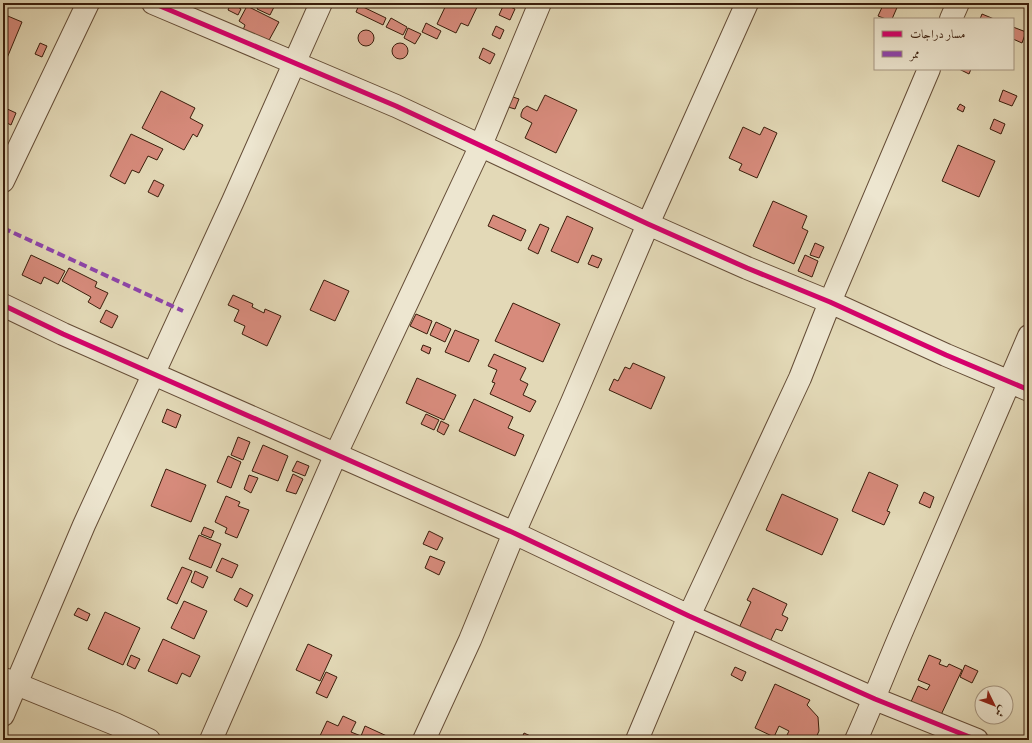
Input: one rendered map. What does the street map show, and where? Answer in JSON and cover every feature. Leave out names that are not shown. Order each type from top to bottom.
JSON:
[{"type":"street","points":[[3,181],[88,3]]},
{"type":"street","points":[[152,3],[396,106],[648,224],[747,268],[830,302],[946,355],[1019,386]]},
{"type":"street","points":[[3,715],[10,681],[155,373],[321,3]]},
{"type":"street","points":[[211,740],[336,454],[481,145],[540,3]]},
{"type":"street","points":[[424,740],[470,640],[514,533],[648,224],[748,3]]},
{"type":"street","points":[[951,18],[958,3]]},
{"type":"street","points":[[637,740],[689,616],[800,378],[830,302],[929,70]]},
{"type":"street","points":[[3,305],[64,334],[514,533],[689,616],[874,699],[977,740]]},
{"type":"street","points":[[856,740],[907,619],[1019,386],[1029,336]]},
{"type":"street","points":[[10,681],[150,740]]},
{"type":"building","points":[[231,3],[241,9],[238,15],[228,10]]},
{"type":"building","points":[[260,3],[276,3],[270,15],[257,9]]},
{"type":"building","points":[[447,3],[479,3],[468,26],[461,23],[456,33],[437,24]]},
{"type":"building","points":[[884,3],[899,3],[892,18],[883,18],[878,16]]},
{"type":"building","points":[[504,4],[515,9],[510,20],[499,15]]},
{"type":"building","points":[[359,5],[386,18],[383,25],[356,12]]},
{"type":"building","points":[[247,6],[279,22],[268,42],[243,30],[245,25],[239,21]]},
{"type":"building","points":[[3,14],[22,22],[7,58],[3,57]]},
{"type":"building","points":[[982,14],[992,18],[980,18]]},
{"type":"building","points":[[391,18],[407,27],[403,35],[386,27]]},
{"type":"building","points":[[426,23],[441,31],[437,39],[422,32]]},
{"type":"building","points":[[496,26],[504,30],[500,39],[492,35]]},
{"type":"building","points":[[1014,27],[1026,32],[1022,43],[1014,39]]},
{"type":"building","points":[[408,28],[421,34],[415,44],[404,38]]},
{"type":"building","points":[[366,30],[372,32],[374,38],[372,44],[366,46],[360,44],[358,38],[360,32]]},
{"type":"building","points":[[40,43],[47,46],[42,57],[35,54]]},
{"type":"building","points":[[400,43],[406,45],[408,51],[406,57],[400,59],[394,57],[392,51],[394,45]]},
{"type":"building","points":[[483,48],[495,54],[490,64],[479,58]]},
{"type":"building","points":[[961,70],[971,70],[969,74]]},
{"type":"building","points":[[1003,90],[1017,96],[1012,106],[999,101]]},
{"type":"building","points":[[161,91],[195,108],[190,118],[203,125],[197,137],[193,134],[184,150],[142,128]]},
{"type":"building","points":[[545,95],[577,110],[556,153],[525,138],[532,123],[521,117],[523,109],[527,106],[537,111]]},
{"type":"building","points":[[513,97],[519,99],[515,109],[508,107]]},
{"type":"building","points":[[960,104],[965,107],[963,112],[957,109]]},
{"type":"building","points":[[3,107],[16,113],[11,125],[3,121]]},
{"type":"building","points":[[994,119],[1005,124],[1001,134],[990,129]]},
{"type":"building","points":[[743,127],[760,135],[764,127],[777,133],[757,178],[739,170],[742,164],[729,158]]},
{"type":"building","points":[[131,134],[163,149],[157,160],[148,156],[139,173],[132,170],[125,184],[110,176]]},
{"type":"building","points":[[958,145],[995,161],[979,197],[942,181]]},
{"type":"building","points":[[154,180],[164,185],[158,197],[148,192]]},
{"type":"building","points":[[773,201],[807,216],[802,228],[808,231],[794,264],[753,246]]},
{"type":"building","points":[[493,215],[526,230],[521,241],[488,226]]},
{"type":"building","points":[[567,216],[593,228],[578,263],[551,251]]},
{"type":"building","points":[[540,224],[549,228],[538,254],[528,249]]},
{"type":"building","points":[[815,243],[824,247],[819,258],[810,255]]},
{"type":"building","points":[[31,255],[65,271],[58,284],[44,277],[41,284],[22,275]]},
{"type":"building","points":[[592,255],[602,259],[598,268],[588,264]]},
{"type":"building","points":[[805,255],[818,261],[812,277],[798,271]]},
{"type":"building","points":[[69,268],[97,282],[95,287],[108,293],[100,309],[88,302],[91,297],[62,281]]},
{"type":"building","points":[[324,280],[349,291],[335,321],[310,310]]},
{"type":"building","points":[[233,295],[253,304],[252,307],[264,313],[265,309],[281,316],[267,346],[242,334],[245,326],[234,321],[239,310],[228,305]]},
{"type":"building","points":[[513,303],[560,324],[543,362],[495,341]]},
{"type":"building","points":[[106,310],[118,316],[112,328],[100,322]]},
{"type":"building","points":[[416,314],[432,321],[427,334],[410,326]]},
{"type":"building","points":[[436,322],[451,329],[445,342],[430,335]]},
{"type":"building","points":[[455,330],[479,340],[469,362],[445,352]]},
{"type":"building","points":[[423,345],[431,348],[429,354],[421,350]]},
{"type":"building","points":[[494,354],[526,368],[520,380],[528,384],[523,395],[536,401],[530,412],[490,394],[495,383],[492,382],[497,370],[488,366]]},
{"type":"building","points":[[633,363],[665,377],[651,409],[609,390],[614,379],[618,381],[625,367],[630,369]]},
{"type":"building","points":[[417,378],[456,395],[444,420],[406,403]]},
{"type":"building","points":[[474,399],[513,417],[508,428],[524,435],[515,456],[459,431]]},
{"type":"building","points":[[167,409],[181,415],[176,428],[162,422]]},
{"type":"building","points":[[426,414],[439,420],[434,430],[421,424]]},
{"type":"building","points":[[441,421],[449,425],[444,435],[437,431]]},
{"type":"building","points":[[238,437],[250,442],[243,460],[231,455]]},
{"type":"building","points":[[263,445],[288,456],[278,481],[252,471]]},
{"type":"building","points":[[228,456],[241,462],[231,488],[217,482]]},
{"type":"building","points":[[297,461],[309,466],[305,476],[292,471]]},
{"type":"building","points":[[166,469],[206,485],[191,522],[151,506]]},
{"type":"building","points":[[869,472],[898,485],[887,511],[890,512],[884,525],[852,511]]},
{"type":"building","points":[[293,474],[303,479],[296,494],[286,491]]},
{"type":"building","points":[[249,475],[258,478],[251,493],[244,489]]},
{"type":"building","points":[[924,492],[934,497],[930,508],[919,503]]},
{"type":"building","points":[[782,494],[838,519],[822,555],[766,530]]},
{"type":"building","points":[[226,496],[240,502],[238,506],[249,510],[237,538],[225,533],[227,528],[215,522]]},
{"type":"building","points":[[204,527],[214,531],[211,538],[201,534]]},
{"type":"building","points":[[429,531],[443,538],[437,550],[423,544]]},
{"type":"building","points":[[199,535],[221,544],[211,568],[189,559]]},
{"type":"building","points":[[430,556],[445,562],[439,575],[425,568]]},
{"type":"building","points":[[222,558],[238,565],[232,578],[216,571]]},
{"type":"building","points":[[182,567],[192,571],[177,604],[167,599]]},
{"type":"building","points":[[195,571],[208,577],[203,588],[191,582]]},
{"type":"building","points":[[240,588],[253,595],[247,607],[234,600]]},
{"type":"building","points":[[753,588],[787,604],[782,615],[788,618],[782,631],[776,629],[770,642],[739,628],[751,602],[747,600]]},
{"type":"building","points":[[184,601],[207,611],[194,639],[171,628]]},
{"type":"building","points":[[78,608],[90,614],[87,621],[74,615]]},
{"type":"building","points":[[105,612],[140,628],[123,665],[88,649]]},
{"type":"building","points":[[163,639],[200,656],[190,677],[182,673],[177,684],[148,671]]},
{"type":"building","points":[[308,644],[332,655],[320,681],[296,670]]},
{"type":"building","points":[[131,655],[140,659],[135,669],[127,665]]},
{"type":"building","points":[[929,655],[941,660],[939,664],[947,667],[949,664],[962,670],[940,717],[910,704],[918,686],[927,690],[930,685],[918,680]]},
{"type":"building","points":[[965,665],[978,671],[972,683],[960,677]]},
{"type":"building","points":[[735,667],[746,672],[742,681],[731,675]]},
{"type":"building","points":[[326,672],[337,677],[327,698],[316,693]]},
{"type":"building","points":[[775,684],[810,700],[807,705],[818,717],[819,731],[815,740],[785,739],[789,731],[779,726],[774,737],[755,728]]},
{"type":"building","points":[[343,716],[356,722],[351,732],[361,736],[365,726],[389,737],[388,740],[318,740],[327,721],[338,726]]},
{"type":"building","points":[[524,733],[539,740],[521,740]]},
{"type":"marked path","points":[[3,228],[183,311]]},
{"type":"cycle path","points":[[153,3],[396,106],[648,224],[1029,390]]},
{"type":"cycle path","points":[[3,305],[63,334],[514,533],[689,616],[875,699],[977,740]]}]
